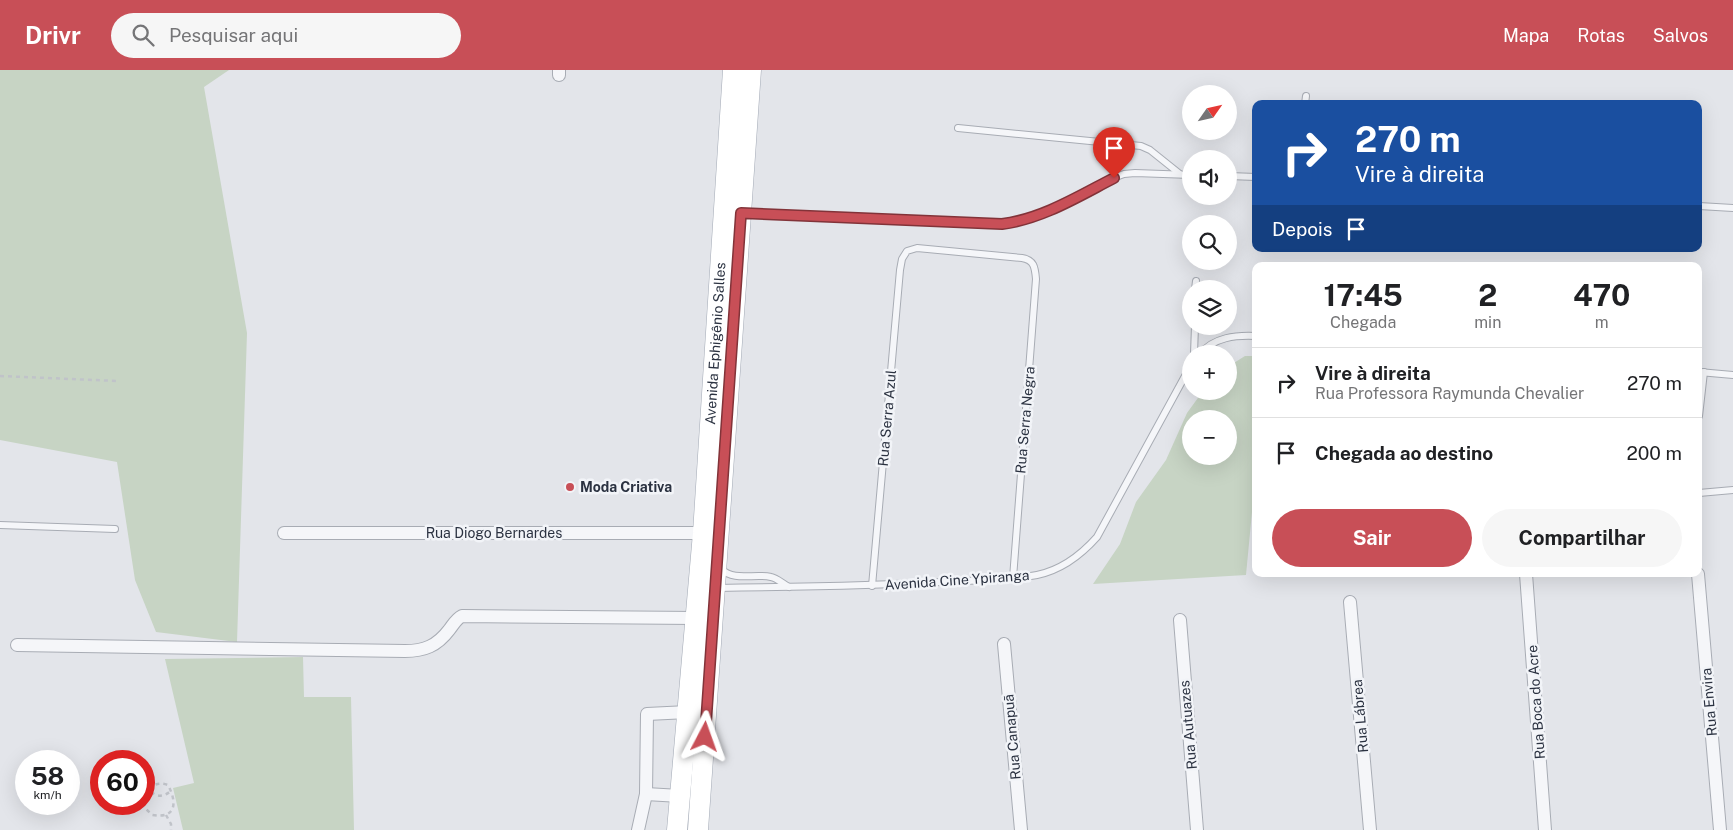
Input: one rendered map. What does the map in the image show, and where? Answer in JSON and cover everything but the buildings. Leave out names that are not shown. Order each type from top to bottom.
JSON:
[{"type":"main road","name":"Avenida Ephigênio Salles","points":[[677,830],[704,533],[733,70]]},
{"type":"main road","name":"Avenida Ephigênio Salles","points":[[698,830],[751,70]]},
{"type":"street","name":"Rua Diogo Bernardes","points":[[284,533],[704,533]]},
{"type":"street","name":"Rua Boca do Acre","points":[[1526,577],[1545,830]]},
{"type":"street","name":"Rua Envira","points":[[1698,577],[1720,830]]},
{"type":"street","name":"Rua Lábrea","points":[[1350,602],[1370,830]]},
{"type":"street","points":[[17,645],[416,651],[427,649],[437,643],[460,616],[697,618]]},
{"type":"street","name":"Rua Autuazes","points":[[1180,620],[1197,830]]},
{"type":"street","name":"Rua Canapuã","points":[[1004,644],[1021,830]]},
{"type":"street","points":[[638,830],[646,794],[647,714],[688,712]]},
{"type":"street","points":[[646,794],[680,796]]},
{"type":"lane","points":[[1306,96],[1306,100]]},
{"type":"lane","points":[[958,128],[1141,146],[1150,150],[1180,174]]},
{"type":"lane","points":[[741,213],[1002,224],[1041,214],[1124,174],[1180,174]]},
{"type":"lane","points":[[1237,176],[1252,177]]},
{"type":"lane","points":[[1702,206],[1733,208]]},
{"type":"lane","name":"Rua Serra Azul","points":[[872,586],[902,259],[907,251],[917,248],[1022,258],[1028,259],[1033,263]]},
{"type":"lane","name":"Rua Serra Negra","points":[[1012,578],[1036,279],[1033,263]]},
{"type":"lane","points":[[1211,345],[1222,339],[1238,335],[1252,336]]},
{"type":"lane","points":[[1702,372],[1733,374]]},
{"type":"lane","name":"Avenida Cine Ypiranga","points":[[715,588],[872,586],[1012,578],[1037,575],[1054,570],[1083,552],[1097,537],[1182,381]]},
{"type":"lane","points":[[1702,493],[1733,490]]},
{"type":"lane","points":[[0,525],[115,529]]},
{"type":"lane","name":"Avenida Cine Ypiranga","points":[[717,561],[726,573],[733,576],[772,577],[790,587]]},
{"type":"path","points":[[0,376],[118,381]]},
{"type":"path","points":[[155,784],[168,785],[174,804],[172,810],[166,815],[155,815]]},
{"type":"path","points":[[155,795],[166,795],[171,791]]},
{"type":"path","points":[[166,815],[171,824],[171,830]]},
{"type":"green space","points":[[0,70],[229,70],[204,87],[247,333],[237,642],[156,632],[135,580],[117,462],[0,440]]},
{"type":"green space","points":[[1245,356],[1252,356],[1252,512],[1246,575],[1093,584],[1120,544],[1136,502],[1166,460],[1182,424],[1182,465],[1237,465],[1237,410],[1189,410],[1196,400],[1237,400],[1237,361]]},
{"type":"green space","points":[[303,657],[304,697],[351,697],[354,830],[183,830],[173,788],[194,783],[165,659]]},
{"type":"place","name":"Moda Criativa","points":[[570,487]]},
{"type":"route","points":[[705,737],[741,213],[1002,224],[1015,222],[1048,211],[1114,178]]}]
